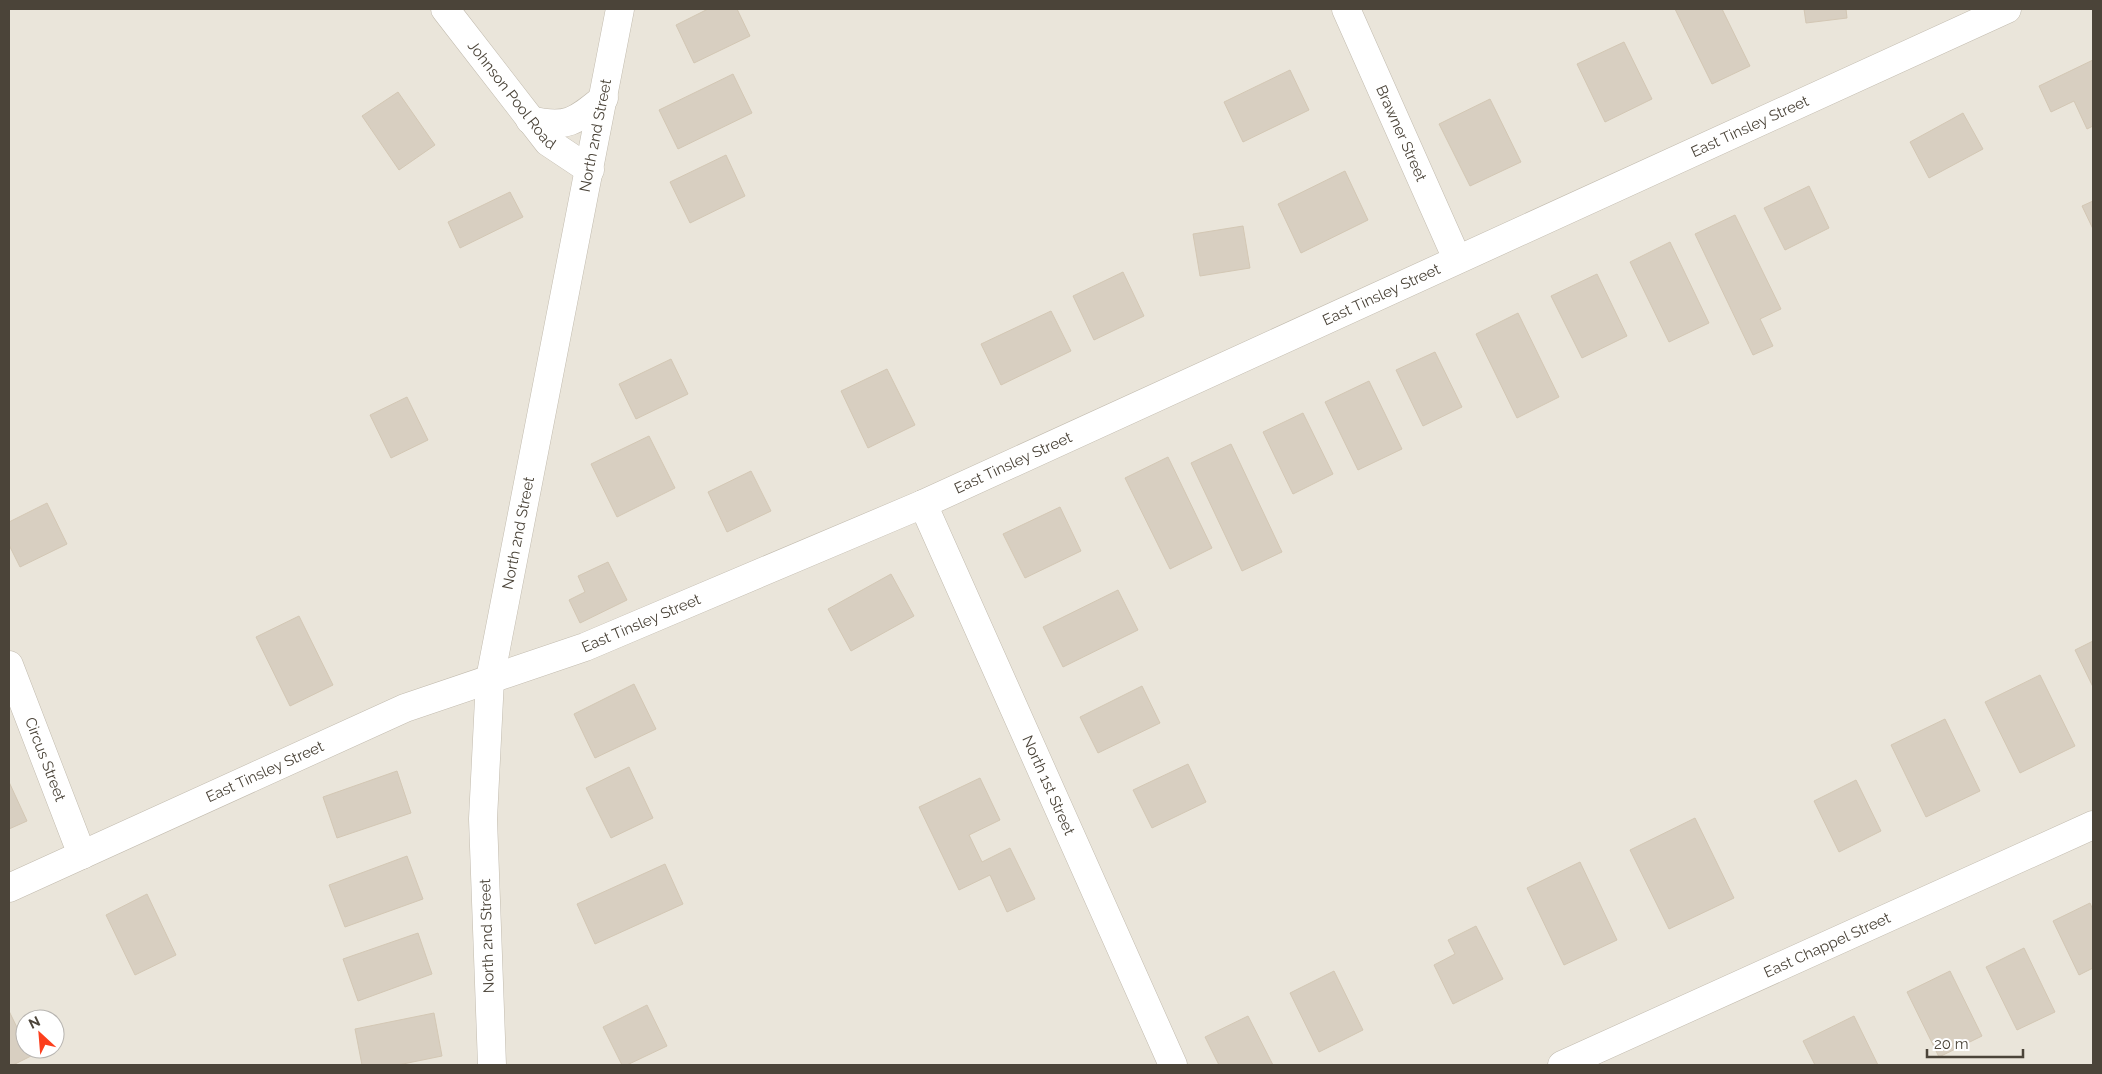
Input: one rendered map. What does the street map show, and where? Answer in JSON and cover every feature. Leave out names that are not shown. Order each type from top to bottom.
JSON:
[{"type":"street","name":"Johnson Pool Road","points":[[445,9],[548,142],[590,170]]},
{"type":"street","name":"North 2nd Street","points":[[492,1065],[483,819],[490,679],[620,9]]},
{"type":"street","name":"Brawner Street","points":[[1346,9],[1457,259]]},
{"type":"street","name":"East Tinsley Street","points":[[9,888],[405,708],[586,647],[923,504],[2007,9]]},
{"type":"street","points":[[530,120],[549,125],[576,120],[604,98]]},
{"type":"street","name":"North 1st Street","points":[[923,504],[1173,1065]]},
{"type":"street","name":"Circus Street","points":[[9,665],[82,855]]},
{"type":"street","name":"East Chappel Street","points":[[1562,1065],[2093,825]]},
{"type":"shaded area","points":[[9,9],[2093,9],[2093,1065],[9,1065]]},
{"type":"building","points":[[708,9],[737,9],[750,36],[694,63],[676,25]]},
{"type":"building","points":[[1675,9],[1722,9],[1750,66],[1712,84]]},
{"type":"building","points":[[1804,9],[1846,9],[1847,18],[1806,23]]},
{"type":"building","points":[[1624,42],[1652,99],[1605,122],[1577,64]]},
{"type":"building","points":[[2093,60],[2093,126],[2087,129],[2074,101],[2051,112],[2039,86]]},
{"type":"building","points":[[1290,70],[1309,110],[1243,142],[1224,102]]},
{"type":"building","points":[[733,74],[752,113],[678,149],[659,110]]},
{"type":"building","points":[[398,92],[435,145],[399,170],[362,116]]},
{"type":"building","points":[[1490,99],[1521,162],[1470,186],[1439,124]]},
{"type":"building","points":[[1963,113],[1983,149],[1929,178],[1910,142]]},
{"type":"building","points":[[726,155],[745,196],[690,223],[670,182]]},
{"type":"building","points":[[1345,171],[1368,220],[1301,253],[1278,204]]},
{"type":"building","points":[[1809,186],[1829,228],[1785,250],[1764,208]]},
{"type":"building","points":[[510,192],[523,217],[460,248],[448,222]]},
{"type":"building","points":[[2093,201],[2093,229],[2082,206]]},
{"type":"building","points":[[1735,215],[1781,309],[1760,319],[1773,346],[1753,355],[1695,234]]},
{"type":"building","points":[[1243,226],[1250,268],[1200,276],[1193,234]]},
{"type":"building","points":[[1670,242],[1709,323],[1669,342],[1630,262]]},
{"type":"building","points":[[1123,272],[1144,316],[1094,340],[1073,296]]},
{"type":"building","points":[[1597,274],[1627,336],[1582,358],[1551,296]]},
{"type":"building","points":[[1051,311],[1071,351],[1001,385],[981,344]]},
{"type":"building","points":[[1518,313],[1559,397],[1517,418],[1476,334]]},
{"type":"building","points":[[1435,352],[1462,407],[1423,426],[1396,370]]},
{"type":"building","points":[[671,359],[688,394],[636,419],[619,384]]},
{"type":"building","points":[[887,369],[915,425],[868,448],[841,391]]},
{"type":"building","points":[[1369,381],[1402,449],[1358,470],[1325,402]]},
{"type":"building","points":[[407,397],[428,440],[391,458],[370,415]]},
{"type":"building","points":[[1303,413],[1333,474],[1293,494],[1263,432]]},
{"type":"building","points":[[649,436],[675,488],[617,517],[591,464]]},
{"type":"building","points":[[1231,444],[1282,552],[1242,571],[1191,463]]},
{"type":"building","points":[[1168,457],[1212,548],[1170,569],[1125,478]]},
{"type":"building","points":[[751,471],[771,511],[727,532],[708,492]]},
{"type":"building","points":[[47,503],[67,544],[20,567],[9,545],[9,522]]},
{"type":"building","points":[[1060,507],[1081,551],[1025,578],[1003,534]]},
{"type":"building","points":[[608,562],[627,600],[580,623],[569,600],[585,592],[578,576]]},
{"type":"building","points":[[891,574],[914,616],[851,651],[828,609]]},
{"type":"building","points":[[1118,590],[1138,630],[1063,667],[1043,627]]},
{"type":"building","points":[[299,616],[333,685],[290,706],[256,637]]},
{"type":"building","points":[[2093,641],[2093,687],[2075,650]]},
{"type":"building","points":[[2040,675],[2075,746],[2020,773],[1985,702]]},
{"type":"building","points":[[634,684],[656,729],[595,758],[574,714]]},
{"type":"building","points":[[1142,686],[1160,723],[1098,753],[1080,717]]},
{"type":"building","points":[[1945,719],[1980,791],[1926,817],[1891,745]]},
{"type":"building","points":[[1188,764],[1206,802],[1152,828],[1133,790]]},
{"type":"building","points":[[629,767],[653,818],[611,838],[586,788]]},
{"type":"building","points":[[397,771],[411,813],[337,838],[323,797]]},
{"type":"building","points":[[980,778],[1000,820],[969,835],[982,862],[1010,848],[1035,899],[1007,912],[990,875],[959,890],[919,807]]},
{"type":"building","points":[[1856,780],[1881,831],[1839,852],[1814,801]]},
{"type":"building","points":[[9,782],[27,821],[9,829]]},
{"type":"building","points":[[1695,818],[1734,898],[1669,929],[1630,850]]},
{"type":"building","points":[[407,856],[423,899],[345,927],[329,885]]},
{"type":"building","points":[[1580,862],[1617,940],[1564,965],[1527,888]]},
{"type":"building","points":[[665,864],[683,904],[595,944],[577,904]]},
{"type":"building","points":[[147,894],[176,955],[135,975],[106,915]]},
{"type":"building","points":[[2090,903],[2093,910],[2093,968],[2079,975],[2053,921]]},
{"type":"building","points":[[1476,926],[1503,979],[1453,1004],[1434,965],[1455,954],[1448,940]]},
{"type":"building","points":[[418,933],[432,974],[358,1001],[343,959]]},
{"type":"building","points":[[2024,948],[2055,1012],[2017,1030],[1986,967]]},
{"type":"building","points":[[1334,971],[1363,1030],[1319,1052],[1290,993]]},
{"type":"building","points":[[1950,971],[1982,1036],[1939,1057],[1907,992]]},
{"type":"building","points":[[647,1005],[667,1046],[627,1065],[622,1065],[603,1027]]},
{"type":"building","points":[[9,1011],[15,1023],[15,1059],[25,1059],[9,1065]]},
{"type":"building","points":[[434,1013],[442,1056],[398,1065],[362,1065],[355,1029]]},
{"type":"building","points":[[1248,1016],[1273,1065],[1219,1065],[1205,1037]]},
{"type":"building","points":[[1854,1016],[1878,1065],[1815,1065],[1803,1041]]}]
